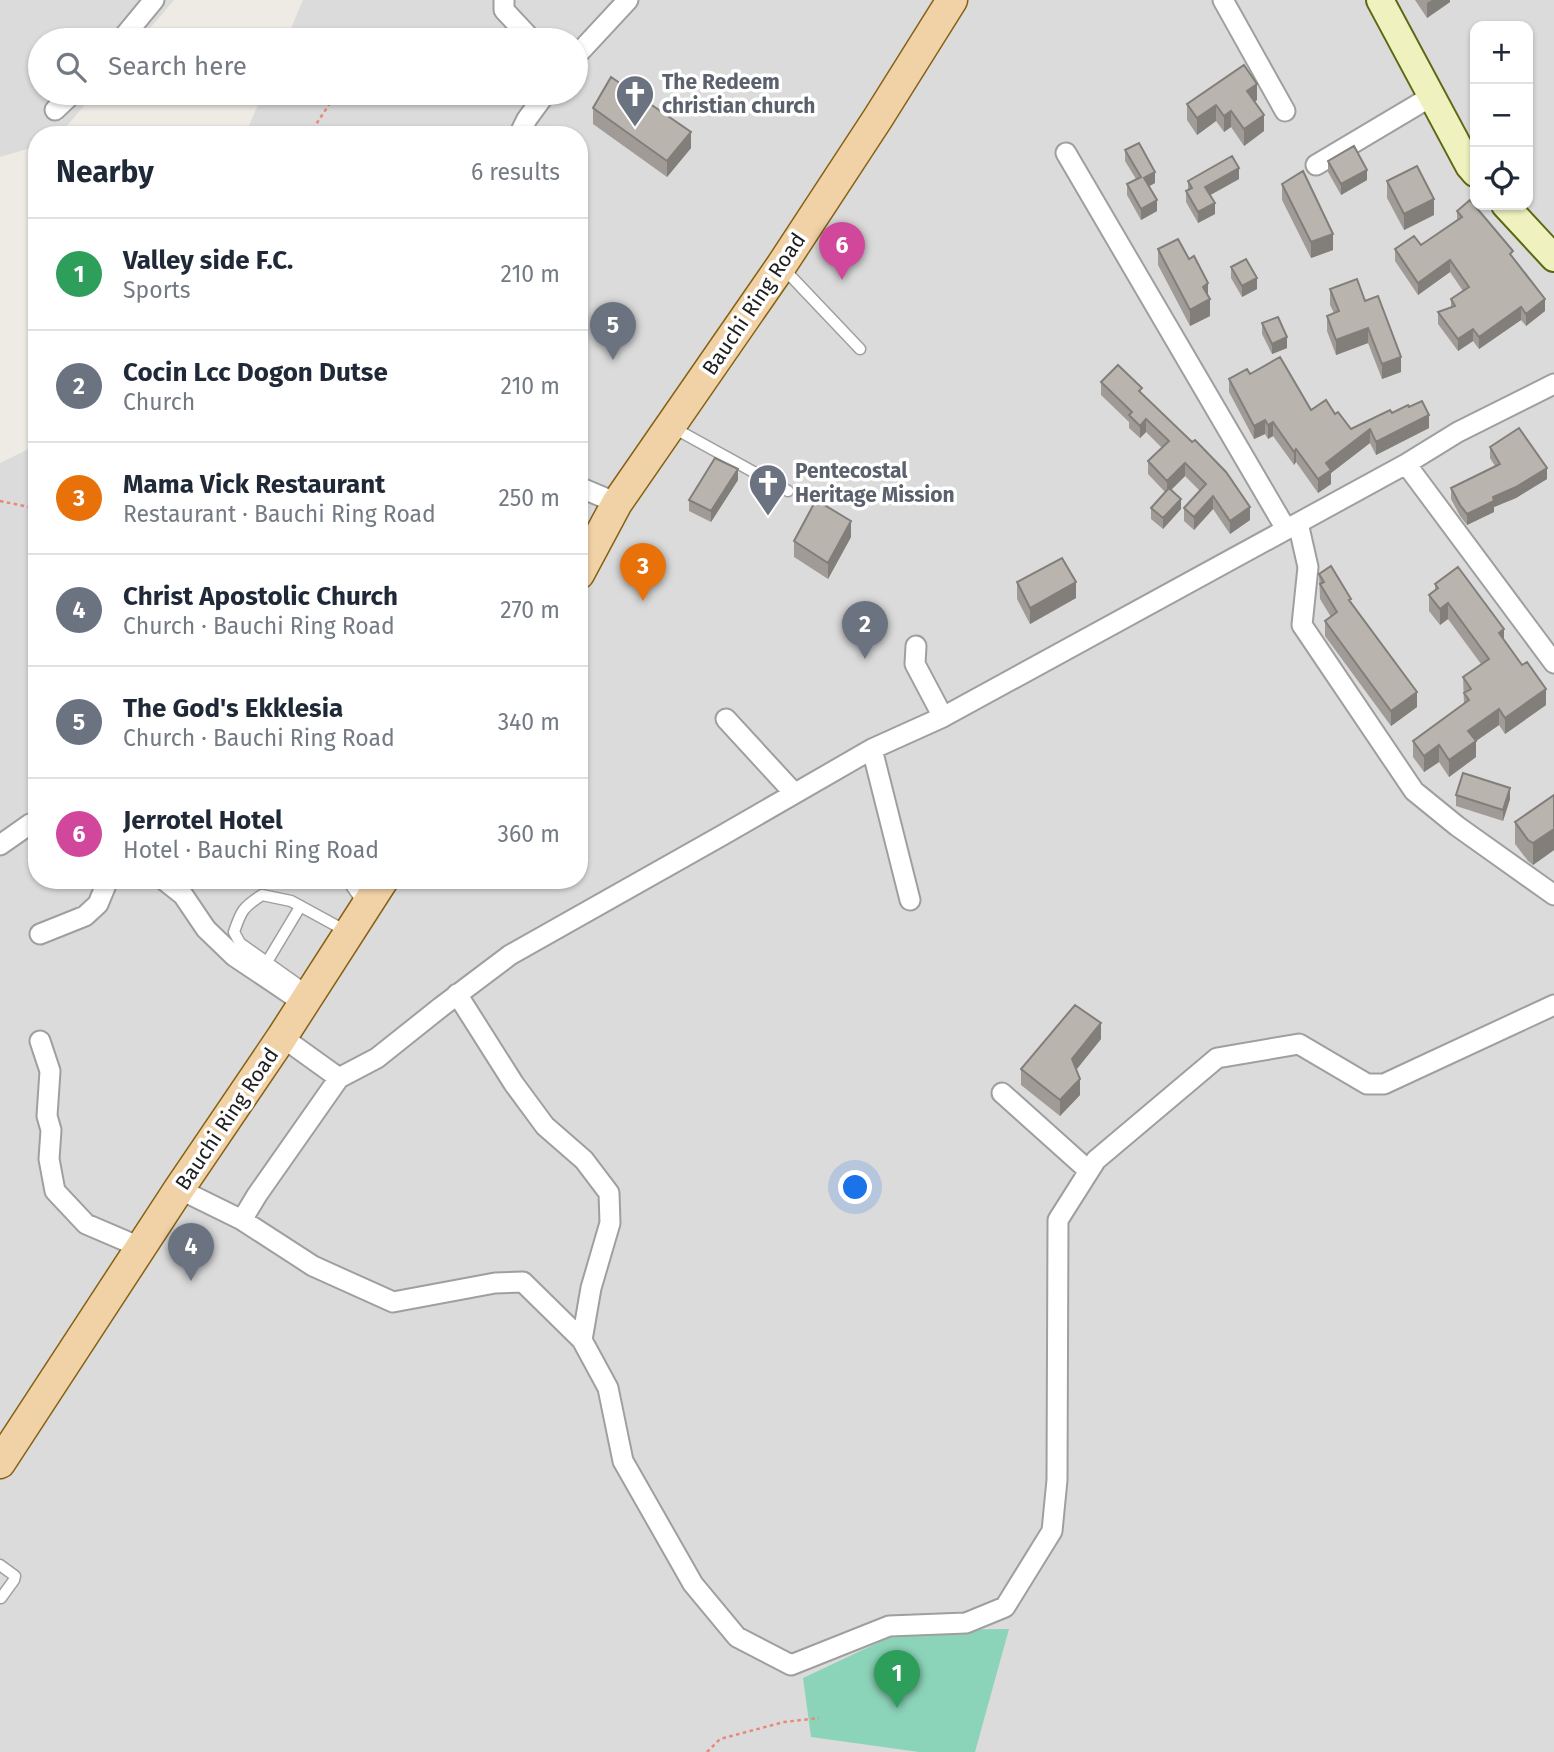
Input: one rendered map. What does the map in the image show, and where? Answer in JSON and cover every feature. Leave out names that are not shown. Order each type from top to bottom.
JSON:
[{"type":"main road","name":"Bauchi Ring Road","points":[[588,557],[617,503],[781,267],[952,0]]},
{"type":"main road","name":"Bauchi Ring Road","points":[[4,1446],[142,1248],[377,889]]},
{"type":"street","points":[[131,28],[154,0]]},
{"type":"street","points":[[504,0],[504,10],[521,28]]},
{"type":"street","points":[[588,43],[628,0]]},
{"type":"street","points":[[1248,0],[1227,5],[1285,111]]},
{"type":"street","points":[[1380,0],[1470,167]]},
{"type":"street","points":[[1316,165],[1432,96]]},
{"type":"street","points":[[55,110],[60,105]]},
{"type":"street","points":[[524,126],[537,105]]},
{"type":"street","points":[[1066,153],[1292,526],[1307,567],[1302,625],[1415,791],[1457,826],[1554,895]]},
{"type":"street","points":[[1510,210],[1554,257]]},
{"type":"street","points":[[242,1220],[339,1078],[377,1058],[510,955],[872,749],[943,717],[1406,464],[1458,432],[1554,384]]},
{"type":"street","points":[[1406,464],[1554,663]]},
{"type":"street","points":[[588,491],[617,503]]},
{"type":"street","points":[[1532,633],[1554,632]]},
{"type":"street","points":[[916,646],[915,664],[943,717]]},
{"type":"street","points":[[726,719],[794,793]]},
{"type":"street","points":[[872,749],[910,900]]},
{"type":"street","points":[[0,845],[28,825]]},
{"type":"street","points":[[40,934],[85,916],[98,904],[104,889]]},
{"type":"street","points":[[175,889],[183,895],[206,929],[234,956],[307,998]]},
{"type":"street","points":[[457,995],[514,1084],[545,1126],[584,1160],[609,1193],[610,1223],[591,1288],[582,1340]]},
{"type":"street","points":[[179,1189],[242,1220],[313,1266],[393,1301],[495,1283],[523,1282],[582,1340],[608,1388],[623,1461],[693,1584],[737,1637],[791,1665],[889,1626],[967,1623],[1005,1607],[1052,1531],[1057,1480],[1059,1220],[1096,1160],[1216,1058],[1298,1044],[1367,1084],[1384,1084],[1554,1005]]},
{"type":"street","points":[[282,1037],[339,1078]]},
{"type":"street","points":[[40,1041],[50,1071],[47,1116],[51,1130],[49,1159],[55,1191],[86,1224],[142,1248]]},
{"type":"street","points":[[1002,1093],[1089,1171]]},
{"type":"lane","points":[[781,267],[860,349]]},
{"type":"lane","points":[[671,426],[788,491]]},
{"type":"lane","points":[[353,889],[365,908]]},
{"type":"lane","points":[[307,998],[267,962],[240,943],[234,932],[247,904],[262,895],[290,901],[349,933]]},
{"type":"lane","points":[[267,962],[300,907]]},
{"type":"lane","points":[[0,1565],[15,1576],[1,1598]]},
{"type":"path","points":[[315,126],[329,105]]},
{"type":"path","points":[[0,501],[28,507]]},
{"type":"path","points":[[707,1752],[720,1738],[784,1722],[819,1718]]},
{"type":"shaded area","points":[[0,0],[174,0],[150,28],[28,28],[28,105],[85,105],[67,126],[28,126],[28,149],[0,157]]},
{"type":"shaded area","points":[[303,0],[1554,0],[1554,1752],[0,1752],[0,463],[28,449],[28,889],[588,889],[588,126],[249,126],[258,105],[588,105],[588,28],[291,28]]},
{"type":"green space","points":[[1009,1629],[975,1752],[919,1752],[811,1737],[803,1678],[905,1630]]},
{"type":"building","points":[[1244,65],[1257,84],[1247,91],[1264,115],[1244,129],[1231,111],[1224,116],[1216,105],[1197,118],[1187,104]]},
{"type":"building","points":[[611,77],[691,132],[667,161],[593,108]]},
{"type":"building","points":[[1139,143],[1155,172],[1144,178],[1157,200],[1141,209],[1127,184],[1141,177],[1125,150]]},
{"type":"building","points":[[1354,146],[1367,170],[1341,184],[1328,161]]},
{"type":"building","points":[[1232,156],[1239,168],[1205,187],[1215,203],[1198,212],[1186,191],[1192,188],[1188,181]]},
{"type":"building","points":[[1417,166],[1434,199],[1404,214],[1387,181]]},
{"type":"building","points":[[1303,171],[1333,234],[1311,242],[1282,184]]},
{"type":"building","points":[[1470,200],[1470,210],[1478,210],[1513,251],[1510,254],[1545,299],[1526,314],[1521,307],[1479,337],[1473,329],[1458,339],[1438,312],[1455,306],[1451,299],[1469,287],[1450,260],[1418,283],[1395,249],[1414,236],[1421,245],[1462,217],[1457,211]]},
{"type":"building","points":[[1178,239],[1189,259],[1194,256],[1208,283],[1203,287],[1210,299],[1190,310],[1158,249]]},
{"type":"building","points":[[1246,259],[1257,278],[1242,286],[1231,267]]},
{"type":"building","points":[[1357,279],[1365,301],[1378,296],[1401,357],[1382,364],[1368,328],[1336,340],[1327,316],[1339,311],[1330,289]]},
{"type":"building","points":[[1278,317],[1287,337],[1272,344],[1262,323]]},
{"type":"building","points":[[1280,357],[1311,410],[1326,400],[1335,414],[1338,412],[1351,429],[1390,410],[1392,413],[1422,401],[1429,415],[1376,442],[1370,429],[1326,463],[1331,470],[1318,479],[1296,449],[1294,452],[1273,422],[1268,425],[1265,420],[1254,426],[1229,379],[1247,369],[1250,374]]},
{"type":"building","points":[[1118,365],[1142,388],[1139,391],[1192,442],[1195,440],[1226,472],[1250,507],[1230,521],[1213,496],[1194,517],[1184,508],[1206,484],[1185,463],[1167,481],[1148,461],[1169,441],[1146,419],[1140,426],[1129,415],[1132,412],[1101,382]]},
{"type":"building","points":[[1519,428],[1547,468],[1493,497],[1494,501],[1467,514],[1451,488],[1500,464],[1490,447]]},
{"type":"building","points":[[715,458],[738,469],[711,511],[689,500]]},
{"type":"building","points":[[1169,488],[1181,499],[1163,518],[1151,508]]},
{"type":"building","points":[[816,500],[851,521],[828,563],[794,541]]},
{"type":"building","points":[[1062,558],[1076,582],[1030,608],[1017,582]]},
{"type":"building","points":[[1331,566],[1351,599],[1349,600],[1417,692],[1391,711],[1325,621],[1337,612],[1320,584],[1324,582],[1319,574]]},
{"type":"building","points":[[1458,567],[1504,629],[1499,633],[1522,665],[1527,662],[1546,689],[1505,718],[1499,709],[1468,731],[1476,741],[1449,760],[1439,745],[1424,756],[1413,741],[1469,700],[1464,693],[1471,689],[1463,677],[1489,659],[1448,603],[1440,609],[1429,595],[1438,588],[1435,584]]},
{"type":"building","points":[[1463,773],[1510,788],[1503,810],[1456,795]]},
{"type":"building","points":[[1554,795],[1554,829],[1533,843],[1515,822]]},
{"type":"building","points":[[1075,1005],[1101,1023],[1072,1059],[1080,1079],[1060,1100],[1021,1069]]},
{"type":"place","name":"The Redeem christian church","points":[[635,128]]},
{"type":"place","name":"Jerrotel Hotel","points":[[842,280]]},
{"type":"place","name":"The God's Ekklesia","points":[[613,360]]},
{"type":"place","name":"Pentecostal Heritage Mission","points":[[768,517]]},
{"type":"place","name":"Mama Vick Restaurant","points":[[643,601]]},
{"type":"place","name":"Cocin Lcc Dogon Dutse","points":[[865,659]]},
{"type":"place","name":"Christ Apostolic Church","points":[[191,1281]]},
{"type":"place","name":"Valley side F.C.","points":[[897,1708]]}]
